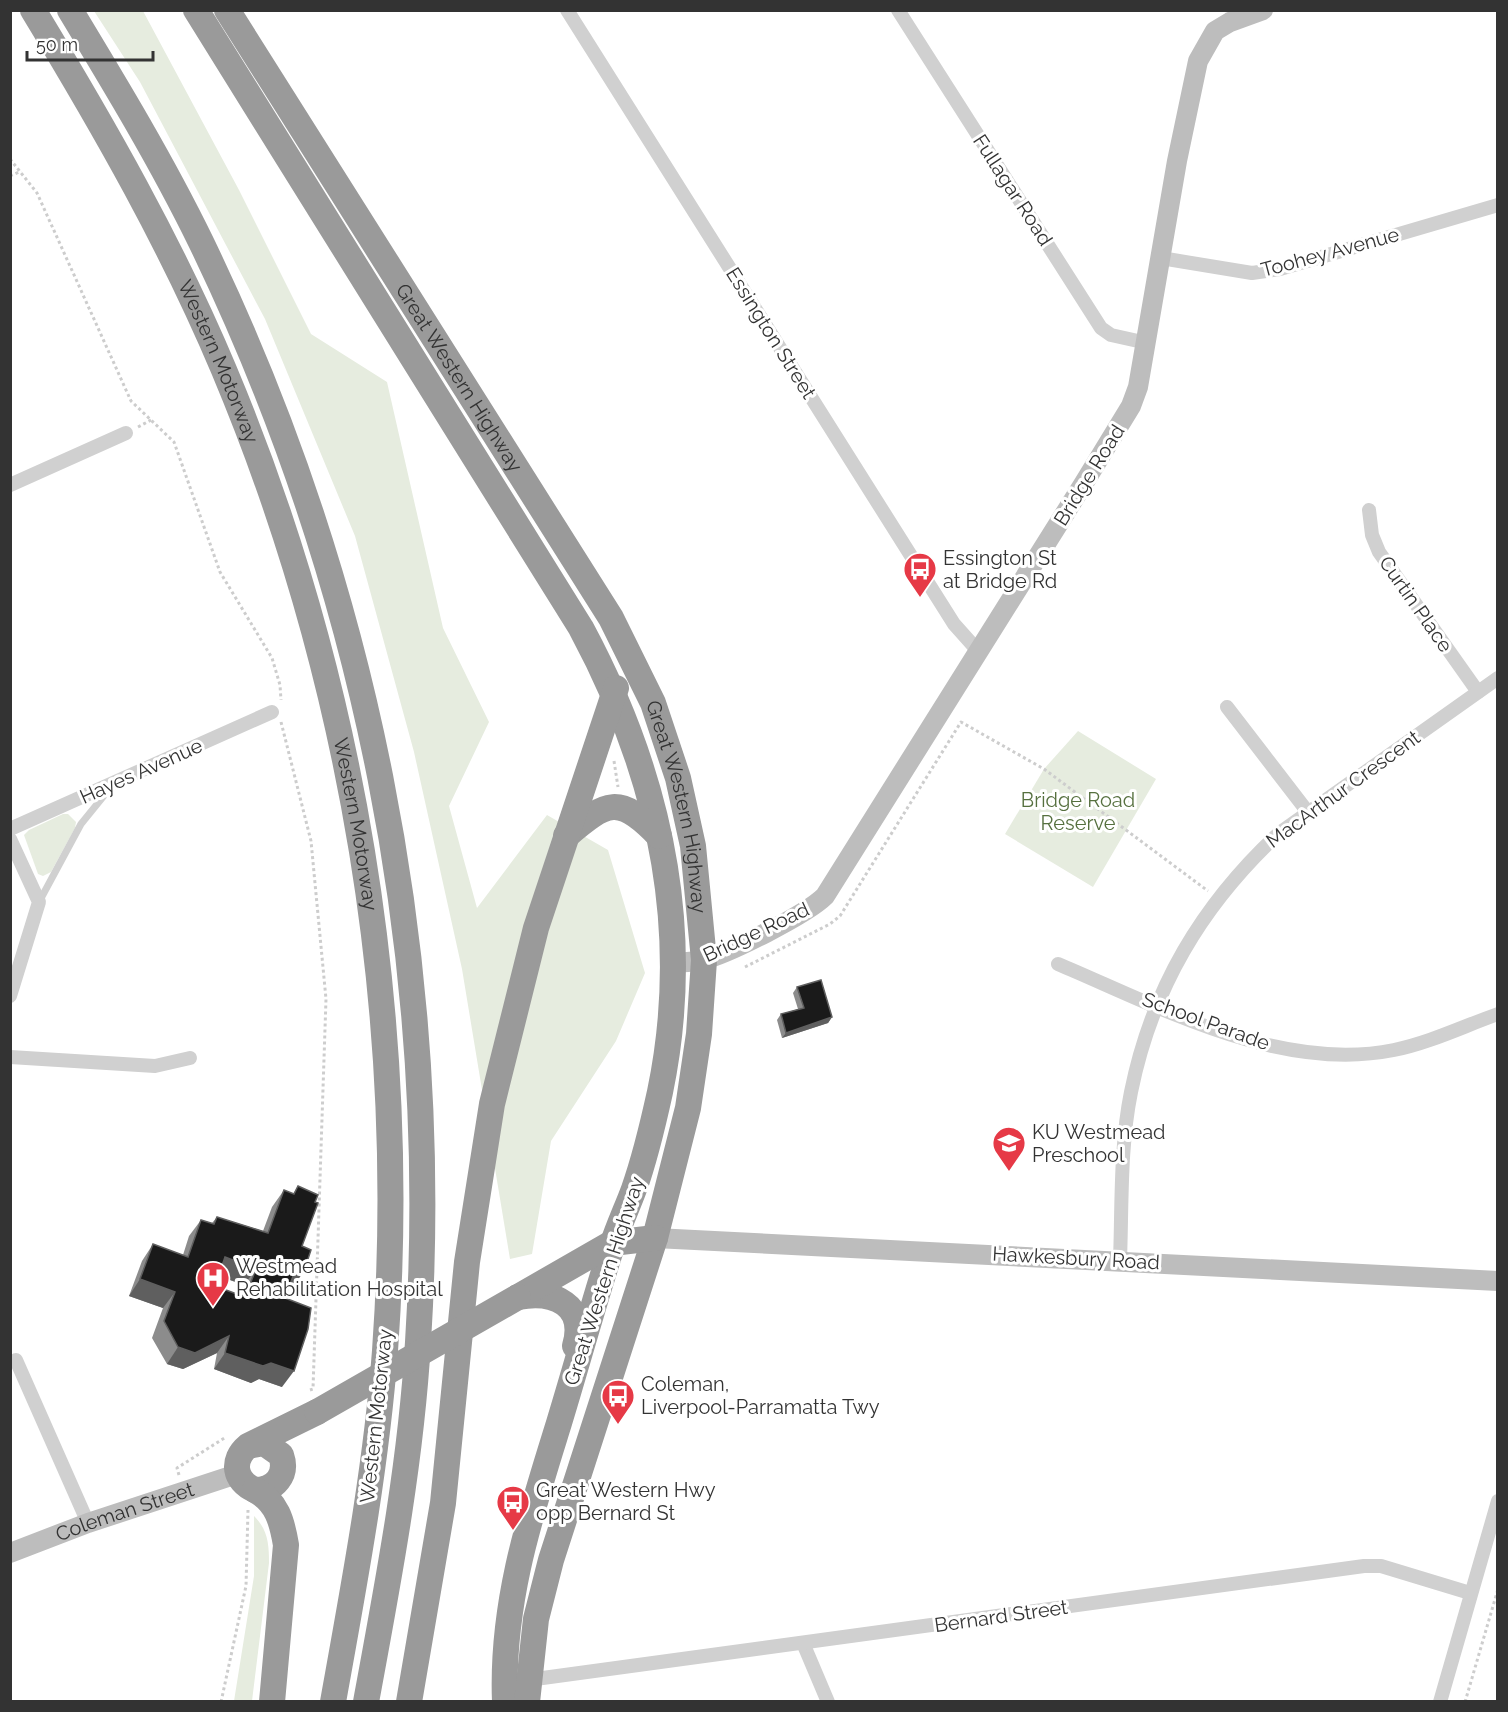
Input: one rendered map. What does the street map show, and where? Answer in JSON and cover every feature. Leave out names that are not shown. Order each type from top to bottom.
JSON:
[{"type":"highway","name":"Western Motorway","points":[[33,10],[126,166],[188,290],[228,379],[271,492],[297,573],[330,692],[357,823],[370,903],[384,1041],[389,1150],[388,1250],[385,1347],[374,1455],[356,1577],[333,1701]]},
{"type":"highway","name":"Western Motorway","points":[[70,10],[178,196],[242,331],[285,438],[319,535],[352,650],[395,851],[413,992],[421,1106],[420,1291],[407,1452],[366,1701]]},
{"type":"highway","name":"Great Western Highway","points":[[196,10],[291,137],[396,303],[570,607],[615,696],[637,750],[659,836],[670,896],[675,963],[667,1055],[660,1092],[634,1189],[612,1244],[525,1534],[512,1592],[504,1656],[505,1701]]},
{"type":"highway","name":"Great Western Highway","points":[[227,10],[291,137]]},
{"type":"highway","name":"Great Western Highway","points":[[396,303],[576,561],[624,644],[664,731],[693,846],[704,960],[699,1034],[688,1108],[655,1238],[551,1560],[536,1619],[527,1691]]},
{"type":"highway","points":[[409,1701],[443,1503],[467,1262],[492,1104],[536,928],[615,696],[616,669],[611,648],[582,581],[576,561]]},
{"type":"highway","points":[[566,836],[595,811],[610,807],[623,807],[640,817],[659,836]]},
{"type":"highway","points":[[240,1440],[518,1297],[612,1244],[655,1238]]},
{"type":"highway","points":[[518,1297],[530,1295],[552,1298],[566,1305],[574,1314],[579,1328],[566,1372],[566,1400]]},
{"type":"highway","points":[[247,1489],[263,1490],[277,1483],[310,1404]]},
{"type":"highway","points":[[240,1440],[272,1446],[281,1455],[284,1468]]},
{"type":"highway","points":[[240,1440],[238,1458],[247,1489]]},
{"type":"highway","points":[[247,1489],[269,1498],[283,1525],[286,1545],[272,1701]]},
{"type":"street","name":"Essington Street","points":[[567,10],[954,624],[979,652]]},
{"type":"street","name":"Fullagar Road","points":[[898,10],[1101,328],[1111,334],[1148,343]]},
{"type":"street","name":"Bridge Road","points":[[675,963],[704,960],[807,911],[825,896],[1131,406],[1138,387],[1148,343],[1177,161],[1198,60],[1215,31],[1230,22],[1263,10]]},
{"type":"street","name":"Toohey Avenue","points":[[1161,258],[1252,273],[1280,270],[1497,207]]},
{"type":"street","points":[[10,485],[126,434]]},
{"type":"street","name":"Curtin Place","points":[[1369,510],[1372,535],[1379,552],[1478,692]]},
{"type":"street","name":"MacArthur Crescent","points":[[1120,1261],[1126,1134],[1131,1093],[1142,1045],[1174,967],[1217,897],[1246,863],[1306,811],[1497,678]]},
{"type":"street","points":[[1227,707],[1306,811]]},
{"type":"street","name":"Hayes Avenue","points":[[10,829],[278,712]]},
{"type":"street","points":[[10,839],[39,902],[10,996]]},
{"type":"street","name":"School Parade","points":[[1058,964],[1251,1041],[1331,1054],[1395,1049],[1497,1014]]},
{"type":"street","points":[[10,1057],[155,1066],[190,1058]]},
{"type":"street","name":"Hawkesbury Road","points":[[655,1238],[1497,1281]]},
{"type":"street","points":[[16,1360],[88,1523]]},
{"type":"street","name":"Coleman Street","points":[[10,1553],[88,1523],[185,1491],[247,1489]]},
{"type":"street","points":[[1440,1701],[1497,1501]]},
{"type":"street","name":"Bernard Street","points":[[527,1691],[803,1643],[1364,1566],[1381,1566],[1470,1593]]},
{"type":"street","points":[[803,1643],[828,1701]]},
{"type":"lane","points":[[39,902],[81,824],[115,783]]},
{"type":"path","points":[[10,159],[37,193],[131,401],[174,442],[220,572],[272,658],[280,685],[278,712],[312,841],[326,999],[313,1389],[310,1404]]},
{"type":"path","points":[[10,176],[21,171]]},
{"type":"path","points":[[961,722],[1044,769],[1217,897]]},
{"type":"path","points":[[612,750],[619,791]]},
{"type":"path","points":[[185,1491],[177,1468],[240,1440]]},
{"type":"path","points":[[221,1701],[246,1586],[247,1489]]},
{"type":"path","points":[[1465,1701],[1497,1589]]},
{"type":"green space","points":[[94,11],[143,11],[239,190],[311,334],[387,382],[443,628],[489,722],[449,806],[477,908],[547,815],[608,850],[645,973],[616,1041],[551,1141],[532,1254],[510,1259],[462,969],[414,752],[355,536],[265,319],[140,82]]},
{"type":"green space","name":"Bridge Road Reserve","points":[[1078,731],[1156,779],[1093,887],[1005,834],[1044,769]]},
{"type":"green space","points":[[63,814],[68,814],[76,822],[75,828],[51,872],[43,876],[38,874],[24,835],[29,830]]},
{"type":"green space","points":[[254,1516],[267,1538],[269,1563],[252,1701],[234,1701],[254,1576]]},
{"type":"building","points":[[821,980],[832,1017],[786,1033],[781,1014],[804,1008],[797,987]]},
{"type":"building","points":[[298,1186],[318,1195],[315,1202],[318,1203],[302,1246],[311,1250],[304,1271],[296,1268],[285,1298],[311,1308],[308,1329],[294,1371],[271,1363],[263,1366],[225,1353],[229,1336],[195,1353],[178,1347],[164,1321],[175,1292],[140,1279],[153,1244],[188,1257],[201,1220],[214,1224],[217,1217],[268,1233],[284,1190],[294,1194]],"holes":[[[225,1257],[256,1269],[245,1297],[215,1286]]]},
{"type":"place","name":"Essington St at Bridge Rd","points":[[920,598]]},
{"type":"place","name":"KU Westmead Preschool","points":[[1009,1172]]},
{"type":"place","name":"Westmead Rehabilitation Hospital","points":[[213,1307]]},
{"type":"place","name":"Coleman, Liverpool-Parramatta Twy","points":[[618,1425]]},
{"type":"place","name":"Great Western Hwy opp Bernard St","points":[[513,1531]]}]
